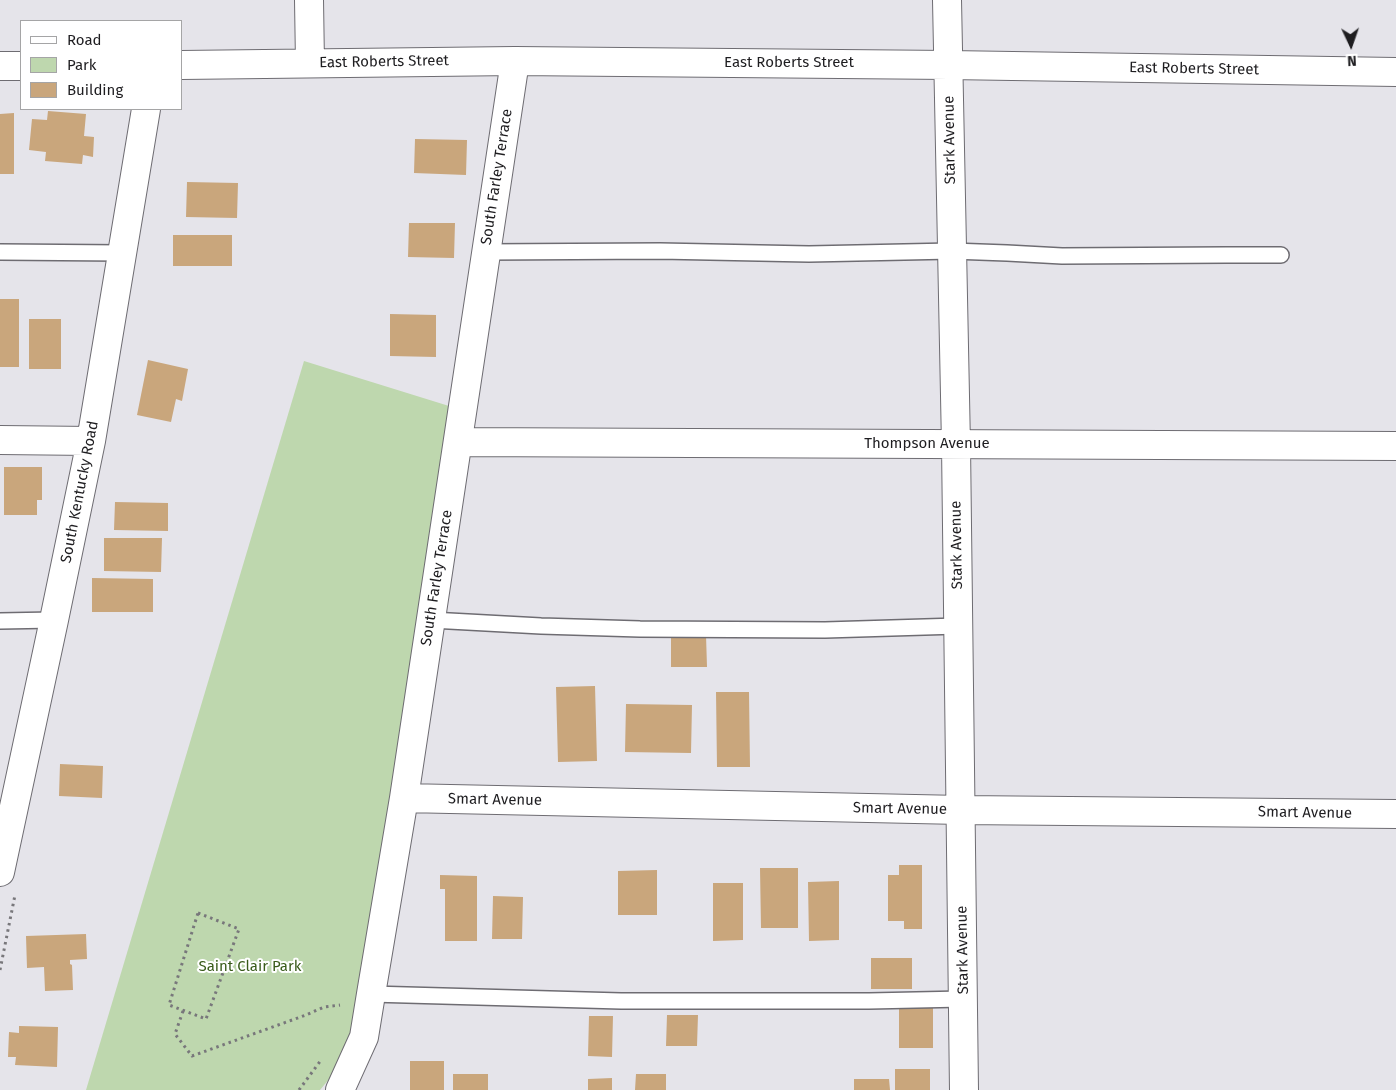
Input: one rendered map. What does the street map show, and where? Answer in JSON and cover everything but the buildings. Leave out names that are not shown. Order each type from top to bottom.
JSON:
[{"type":"street","points":[[309,0],[310,63]]},
{"type":"street","name":"Stark Avenue","points":[[947,0],[956,445],[964,1090]]},
{"type":"street","name":"East Roberts Street","points":[[182,65],[515,61],[949,64],[1396,72]]},
{"type":"street","name":"South Farley Terrace","points":[[340,1090],[364,1036],[404,798],[515,61]]},
{"type":"street","points":[[0,66],[20,66]]},
{"type":"street","name":"South Kentucky Road","points":[[0,872],[6,815],[54,620],[91,441],[146,110]]},
{"type":"street","points":[[0,440],[91,441]]},
{"type":"street","name":"Thompson Avenue","points":[[458,442],[1396,446]]},
{"type":"street","name":"Smart Avenue","points":[[404,798],[960,810],[1396,814]]},
{"type":"lane","points":[[486,252],[660,251],[808,254],[952,251],[1062,256],[1281,256]]},
{"type":"lane","points":[[0,252],[122,253]]},
{"type":"lane","points":[[0,621],[54,620]]},
{"type":"lane","points":[[431,620],[640,629],[825,630],[958,626]]},
{"type":"lane","points":[[371,994],[621,1001],[963,999]]},
{"type":"path","points":[[198,913],[239,929],[206,1019],[182,1011],[169,1005],[198,913]]},
{"type":"path","points":[[182,1011],[175,1034],[192,1056],[306,1015],[324,1006],[341,1005]]},
{"type":"path","points":[[299,1090],[325,1054]]},
{"type":"green space","name":"Saint Clair Park","points":[[304,361],[449,406],[364,1037],[320,1090],[86,1090]]}]
